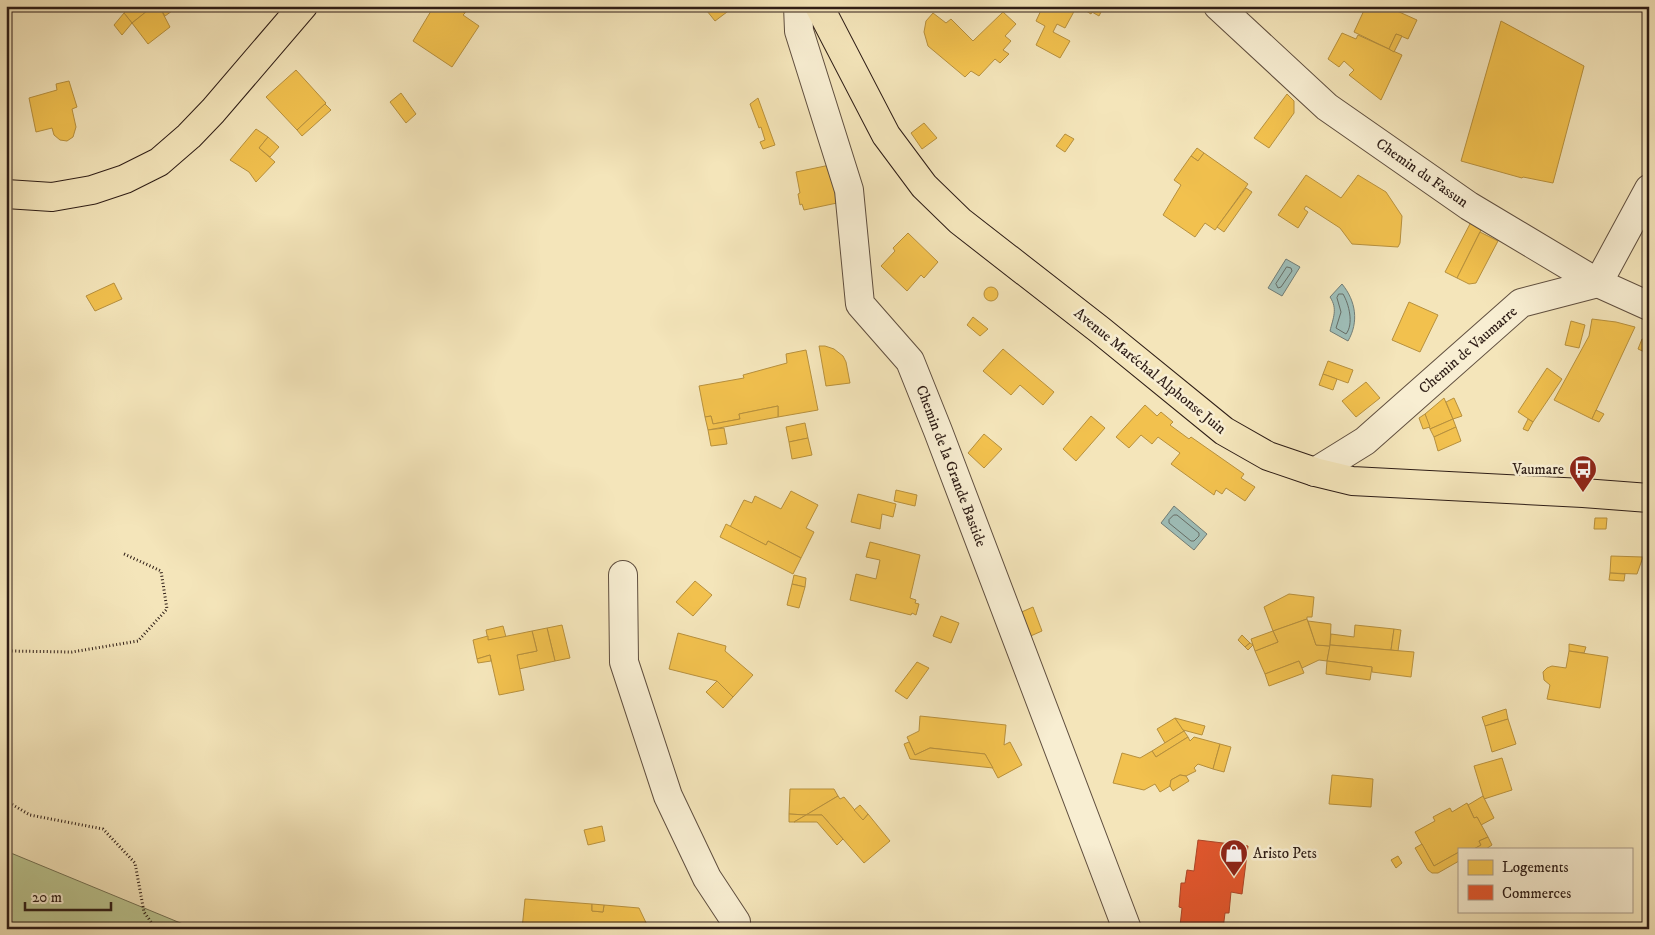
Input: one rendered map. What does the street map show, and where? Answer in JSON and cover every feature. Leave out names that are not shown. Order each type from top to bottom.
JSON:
[{"type":"main road","points":[[6,194],[52,197],[92,190],[125,179],[159,162],[189,136],[213,111],[303,6]]},
{"type":"main road","name":"Avenue Maréchal Alphonse Juin","points":[[819,6],[886,135],[924,186],[960,221],[1100,330],[1224,431],[1268,456],[1352,482],[1649,498]]},
{"type":"street","name":"Chemin de la Grande Bastide","points":[[798,6],[799,31],[848,190],[860,304],[910,361],[1127,929]]},
{"type":"street","name":"Chemin du Fassun","points":[[1218,6],[1327,107],[1469,206],[1598,283],[1649,306]]},
{"type":"street","points":[[1598,283],[1649,189]]},
{"type":"street","name":"Chemin de Vaumarre","points":[[1315,472],[1365,441],[1521,303],[1598,283]]},
{"type":"street","points":[[623,575],[624,662],[668,796],[707,878],[736,922],[734,929]]},
{"type":"path","points":[[6,654],[9,651],[72,652],[138,641],[167,609],[161,571],[122,553]]},
{"type":"path","points":[[6,801],[30,815],[103,830],[135,863],[144,912],[156,929]]},
{"type":"green space","points":[[6,851],[195,929],[6,929]]},
{"type":"water","points":[[1286,259],[1300,267],[1282,296],[1268,288]]},
{"type":"water","points":[[1342,284],[1353,304],[1355,319],[1348,341],[1330,331],[1334,306],[1330,297]]},
{"type":"water","points":[[1174,506],[1207,534],[1194,550],[1161,523]]},
{"type":"building: Logements","points":[[130,6],[144,6],[147,11],[132,23],[124,13]]},
{"type":"building: Logements","points":[[144,6],[159,6],[170,27],[148,44],[132,23],[147,11]]},
{"type":"building: Logements","points":[[159,6],[179,6],[165,16]]},
{"type":"building: Logements","points":[[434,6],[454,6],[479,26],[452,67],[413,41]]},
{"type":"building: Logements","points":[[454,6],[469,6],[465,13]]},
{"type":"building: Logements","points":[[703,6],[735,6],[715,21]]},
{"type":"building: Logements","points":[[1043,6],[1077,6],[1065,28],[1057,24],[1053,32],[1070,41],[1060,58],[1036,45],[1045,26],[1036,21]]},
{"type":"building: Logements","points":[[1078,6],[1104,6],[1099,16],[1092,12],[1091,14]]},
{"type":"building: Logements","points":[[1366,6],[1386,6],[1417,20],[1408,39],[1396,34],[1389,49],[1354,32]]},
{"type":"building: Logements","points":[[1003,12],[1016,24],[1005,36],[1011,41],[1003,50],[1009,54],[1000,63],[995,59],[979,76],[971,71],[965,77],[928,46],[924,32],[926,21],[933,13],[946,23],[951,19],[973,41]]},
{"type":"building: Logements","points":[[124,13],[132,23],[122,35],[114,25]]},
{"type":"building: Logements","points":[[1501,21],[1584,66],[1553,183],[1522,178],[1461,161]]},
{"type":"building: Logements","points":[[1342,33],[1356,39],[1358,35],[1402,55],[1381,100],[1349,75],[1354,70],[1344,61],[1339,67],[1328,59]]},
{"type":"building: Logements","points":[[1396,34],[1402,36],[1394,52],[1389,49]]},
{"type":"building: Logements","points":[[296,70],[326,103],[297,130],[266,97]]},
{"type":"building: Logements","points":[[69,81],[77,107],[72,109],[76,127],[73,137],[67,141],[60,140],[54,135],[52,128],[36,132],[29,98],[57,90],[56,84]]},
{"type":"building: Logements","points":[[401,93],[416,114],[406,123],[390,102]]},
{"type":"building: Logements","points":[[1287,94],[1294,101],[1294,113],[1269,148],[1254,138]]},
{"type":"building: Logements","points":[[758,98],[775,145],[763,149],[760,142],[765,140],[750,104]]},
{"type":"building: Logements","points":[[325,104],[331,110],[302,136],[297,130]]},
{"type":"building: Logements","points":[[924,123],[937,138],[922,149],[911,133]]},
{"type":"building: Logements","points":[[256,129],[268,137],[259,148],[275,162],[256,182],[249,172],[230,160]]},
{"type":"building: Logements","points":[[1065,134],[1074,139],[1065,152],[1056,146]]},
{"type":"building: Logements","points":[[268,137],[279,147],[270,157],[259,148]]},
{"type":"building: Logements","points":[[1197,148],[1204,153],[1198,161],[1191,156]]},
{"type":"building: Logements","points":[[1204,153],[1248,184],[1215,230],[1205,223],[1195,237],[1163,215],[1181,185],[1174,180],[1191,156],[1198,161]]},
{"type":"building: Logements","points":[[830,165],[837,203],[804,210],[802,204],[800,205],[796,172]]},
{"type":"building: Logements","points":[[1306,175],[1341,198],[1358,175],[1386,192],[1402,216],[1398,247],[1352,244],[1340,228],[1306,206],[1304,209],[1308,212],[1298,228],[1278,215]]},
{"type":"building: Logements","points":[[1246,188],[1252,192],[1224,232],[1217,227]]},
{"type":"building: Logements","points":[[1471,222],[1482,228],[1457,278],[1445,272]]},
{"type":"building: Logements","points":[[1480,232],[1498,241],[1476,283],[1469,284],[1457,278]]},
{"type":"building: Logements","points":[[908,233],[938,262],[924,278],[921,275],[907,291],[881,266],[895,251],[893,248]]},
{"type":"building: Logements","points":[[114,283],[122,299],[95,311],[86,296]]},
{"type":"building: Logements","points":[[988,287],[994,287],[998,294],[994,301],[988,301],[984,297],[984,291]]},
{"type":"building: Logements","points":[[1409,302],[1438,315],[1420,352],[1392,340]]},
{"type":"building: Logements","points":[[973,317],[988,329],[980,336],[967,325]]},
{"type":"building: Logements","points":[[1592,319],[1635,327],[1592,419],[1554,400],[1589,336]]},
{"type":"building: Logements","points":[[1571,321],[1585,325],[1579,348],[1565,345]]},
{"type":"building: Logements","points":[[1642,339],[1649,341],[1649,354],[1638,349]]},
{"type":"building: Logements","points":[[819,346],[834,349],[843,356],[850,383],[826,386]]},
{"type":"building: Logements","points":[[1003,349],[1054,392],[1043,405],[1020,385],[1011,395],[983,371]]},
{"type":"building: Logements","points":[[806,350],[818,410],[778,417],[778,406],[739,414],[740,419],[713,424],[711,416],[705,417],[699,386],[744,378],[743,375],[787,363],[786,354]]},
{"type":"building: Logements","points":[[1328,361],[1353,370],[1348,383],[1323,374]]},
{"type":"building: Logements","points":[[1547,368],[1562,379],[1533,422],[1518,412]]},
{"type":"building: Logements","points":[[1323,374],[1337,379],[1333,390],[1319,385]]},
{"type":"building: Logements","points":[[1366,382],[1380,398],[1356,417],[1342,401]]},
{"type":"building: Logements","points":[[1444,398],[1453,419],[1430,429],[1425,414]]},
{"type":"building: Logements","points":[[1454,398],[1462,416],[1453,419],[1446,402]]},
{"type":"building: Logements","points":[[1145,405],[1157,416],[1161,412],[1173,422],[1170,425],[1189,439],[1191,437],[1244,474],[1241,478],[1255,487],[1245,501],[1226,488],[1222,494],[1216,490],[1214,495],[1171,464],[1180,453],[1158,437],[1152,444],[1141,435],[1129,448],[1116,437]]},
{"type":"building: Logements","points":[[778,406],[778,417],[708,430],[705,417],[711,416],[713,424],[740,419],[739,414]]},
{"type":"building: Logements","points":[[1596,410],[1604,414],[1599,422],[1592,419]]},
{"type":"building: Logements","points":[[1425,414],[1430,427],[1423,429],[1419,418]]},
{"type":"building: Logements","points":[[1091,416],[1105,428],[1076,461],[1063,449]]},
{"type":"building: Logements","points":[[1453,419],[1456,427],[1434,437],[1430,429]]},
{"type":"building: Logements","points":[[1528,419],[1533,422],[1528,431],[1523,429]]},
{"type":"building: Logements","points":[[805,423],[808,438],[789,442],[786,427]]},
{"type":"building: Logements","points":[[1456,427],[1461,441],[1438,451],[1434,437]]},
{"type":"building: Logements","points":[[724,428],[727,444],[711,446],[708,430]]},
{"type":"building: Logements","points":[[984,434],[1002,449],[984,468],[968,453]]},
{"type":"building: Logements","points":[[808,438],[812,455],[792,459],[789,442]]},
{"type":"building: Logements","points":[[1573,464],[1587,465],[1587,471],[1573,470]]},
{"type":"building: Logements","points":[[896,490],[917,495],[915,506],[894,501]]},
{"type":"building: Logements","points":[[791,491],[818,505],[806,528],[814,532],[801,558],[768,541],[766,545],[730,527],[744,500],[752,503],[755,496],[781,509]]},
{"type":"building: Logements","points":[[858,494],[896,504],[893,517],[882,514],[880,529],[851,522]]},
{"type":"building: Logements","points":[[1595,518],[1607,518],[1606,529],[1594,529]]},
{"type":"building: Logements","points":[[726,524],[766,545],[768,541],[801,558],[793,574],[720,537]]},
{"type":"building: Logements","points":[[870,542],[920,555],[910,598],[916,600],[915,603],[919,604],[916,615],[850,600],[856,574],[876,579],[880,560],[866,557]]},
{"type":"building: Logements","points":[[1611,556],[1643,557],[1637,574],[1610,573]]},
{"type":"building: Logements","points":[[1610,573],[1625,574],[1624,581],[1609,580]]},
{"type":"building: Logements","points":[[794,575],[806,578],[805,587],[792,584]]},
{"type":"building: Logements","points":[[695,581],[712,595],[693,616],[676,602]]},
{"type":"building: Logements","points":[[792,584],[805,587],[799,608],[787,605]]},
{"type":"building: Logements","points":[[1289,594],[1314,597],[1312,617],[1307,617],[1307,619],[1273,631],[1264,607]]},
{"type":"building: Logements","points":[[1033,607],[1042,631],[1026,638],[1017,614]]},
{"type":"building: Logements","points":[[941,616],[959,623],[951,643],[933,636]]},
{"type":"building: Logements","points":[[1307,619],[1316,645],[1330,646],[1327,661],[1319,660],[1302,668],[1299,661],[1265,674],[1255,651],[1278,642],[1273,631]]},
{"type":"building: Logements","points":[[1308,621],[1331,624],[1330,646],[1316,645]]},
{"type":"building: Logements","points":[[562,625],[570,658],[555,661],[547,628]]},
{"type":"building: Logements","points":[[1355,625],[1394,629],[1391,650],[1330,645],[1331,634],[1354,637]]},
{"type":"building: Logements","points":[[503,626],[506,637],[488,640],[486,630]]},
{"type":"building: Logements","points":[[547,628],[555,661],[519,669],[517,655],[537,651],[532,631]]},
{"type":"building: Logements","points":[[1394,629],[1401,630],[1398,651],[1391,650]]},
{"type":"building: Logements","points":[[532,631],[537,651],[517,655],[524,690],[499,695],[490,655],[477,659],[473,640],[488,636],[488,640]]},
{"type":"building: Logements","points":[[1273,631],[1278,642],[1255,651],[1251,639]]},
{"type":"building: Logements","points":[[678,633],[726,646],[725,651],[753,675],[733,697],[717,681],[669,669]]},
{"type":"building: Logements","points":[[1242,635],[1250,643],[1245,647],[1238,640]]},
{"type":"building: Logements","points":[[1250,643],[1253,645],[1248,650],[1245,647]]},
{"type":"building: Logements","points":[[1569,644],[1586,647],[1584,653],[1569,651]]},
{"type":"building: Logements","points":[[1330,645],[1414,652],[1411,677],[1372,672],[1372,667],[1327,661]]},
{"type":"building: Logements","points":[[1569,651],[1608,657],[1600,708],[1547,699],[1550,685],[1544,680],[1543,672],[1552,666],[1566,668]]},
{"type":"building: Logements","points":[[490,655],[491,661],[478,663],[477,659]]},
{"type":"building: Logements","points":[[1299,661],[1304,673],[1269,686],[1265,674]]},
{"type":"building: Logements","points":[[1327,661],[1372,667],[1370,680],[1326,674]]},
{"type":"building: Logements","points":[[917,662],[929,668],[907,699],[895,691]]},
{"type":"building: Logements","points":[[717,681],[733,697],[723,708],[706,692]]},
{"type":"building: Logements","points":[[1506,709],[1508,719],[1485,726],[1482,717]]},
{"type":"building: Logements","points":[[920,716],[1006,725],[1004,745],[1010,742],[1022,765],[998,778],[985,754],[930,748],[915,755],[907,737],[919,731]]},
{"type":"building: Logements","points":[[1175,718],[1184,731],[1165,743],[1157,729]]},
{"type":"building: Logements","points":[[1175,718],[1205,726],[1202,735],[1183,730]]},
{"type":"building: Logements","points":[[1508,719],[1516,744],[1492,752],[1485,726]]},
{"type":"building: Logements","points":[[1184,731],[1188,737],[1156,757],[1152,751]]},
{"type":"building: Logements","points":[[1188,737],[1190,741],[1194,737],[1220,744],[1213,769],[1198,764],[1194,768],[1196,771],[1186,776],[1180,775],[1171,780],[1170,786],[1160,792],[1155,784],[1144,790],[1113,783],[1122,753],[1140,758],[1152,751],[1156,757]]},
{"type":"building: Logements","points":[[909,742],[915,755],[930,748],[985,754],[993,768],[910,759],[904,744]]},
{"type":"building: Logements","points":[[1220,744],[1231,747],[1224,772],[1213,769]]},
{"type":"building: Logements","points":[[1502,758],[1512,790],[1484,799],[1474,766]]},
{"type":"building: Logements","points":[[1180,775],[1186,776],[1189,781],[1173,791],[1170,786],[1171,780]]},
{"type":"building: Logements","points":[[1332,775],[1373,779],[1371,807],[1329,804]]},
{"type":"building: Logements","points":[[790,789],[834,789],[838,796],[806,815],[789,814]]},
{"type":"building: Logements","points":[[838,796],[840,799],[844,797],[863,820],[868,814],[890,841],[864,863],[822,815],[806,815]]},
{"type":"building: Logements","points":[[1483,796],[1494,818],[1481,825],[1477,817],[1474,818],[1468,805]]},
{"type":"building: Logements","points":[[1467,803],[1474,818],[1477,817],[1488,837],[1479,841],[1481,845],[1476,848],[1458,848],[1458,853],[1434,866],[1415,832],[1435,821],[1433,817],[1450,808],[1452,812]]},
{"type":"building: Logements","points":[[860,805],[868,814],[863,820],[854,810]]},
{"type":"building: Logements","points":[[789,814],[806,815],[794,822],[789,822]]},
{"type":"building: Logements","points":[[806,815],[822,815],[843,839],[837,845],[817,822],[794,822]]},
{"type":"building: Logements","points":[[602,826],[605,841],[588,845],[584,830]]},
{"type":"building: Logements","points":[[1488,837],[1492,845],[1488,848],[1476,848],[1481,845],[1479,841]]},
{"type":"building: Logements","points":[[1422,844],[1434,866],[1458,853],[1458,862],[1438,873],[1432,873],[1428,870],[1415,848]]},
{"type":"building: Logements","points":[[1398,856],[1402,863],[1396,868],[1391,860]]},
{"type":"building: Logements","points":[[525,899],[592,904],[592,911],[603,912],[604,905],[639,908],[649,929],[522,929]]},
{"type":"building: Logements","points":[[592,904],[604,905],[603,912],[592,911]]},
{"type":"building: Commerces","points":[[1198,840],[1248,846],[1242,894],[1231,892],[1229,913],[1225,913],[1223,929],[1180,926],[1182,908],[1179,907],[1181,883],[1185,883],[1187,870],[1194,871]]},
{"type":"place","name":"Vaumare","points":[[1583,493]]},
{"type":"place","name":"Aristo Pets","points":[[1234,877]]}]
